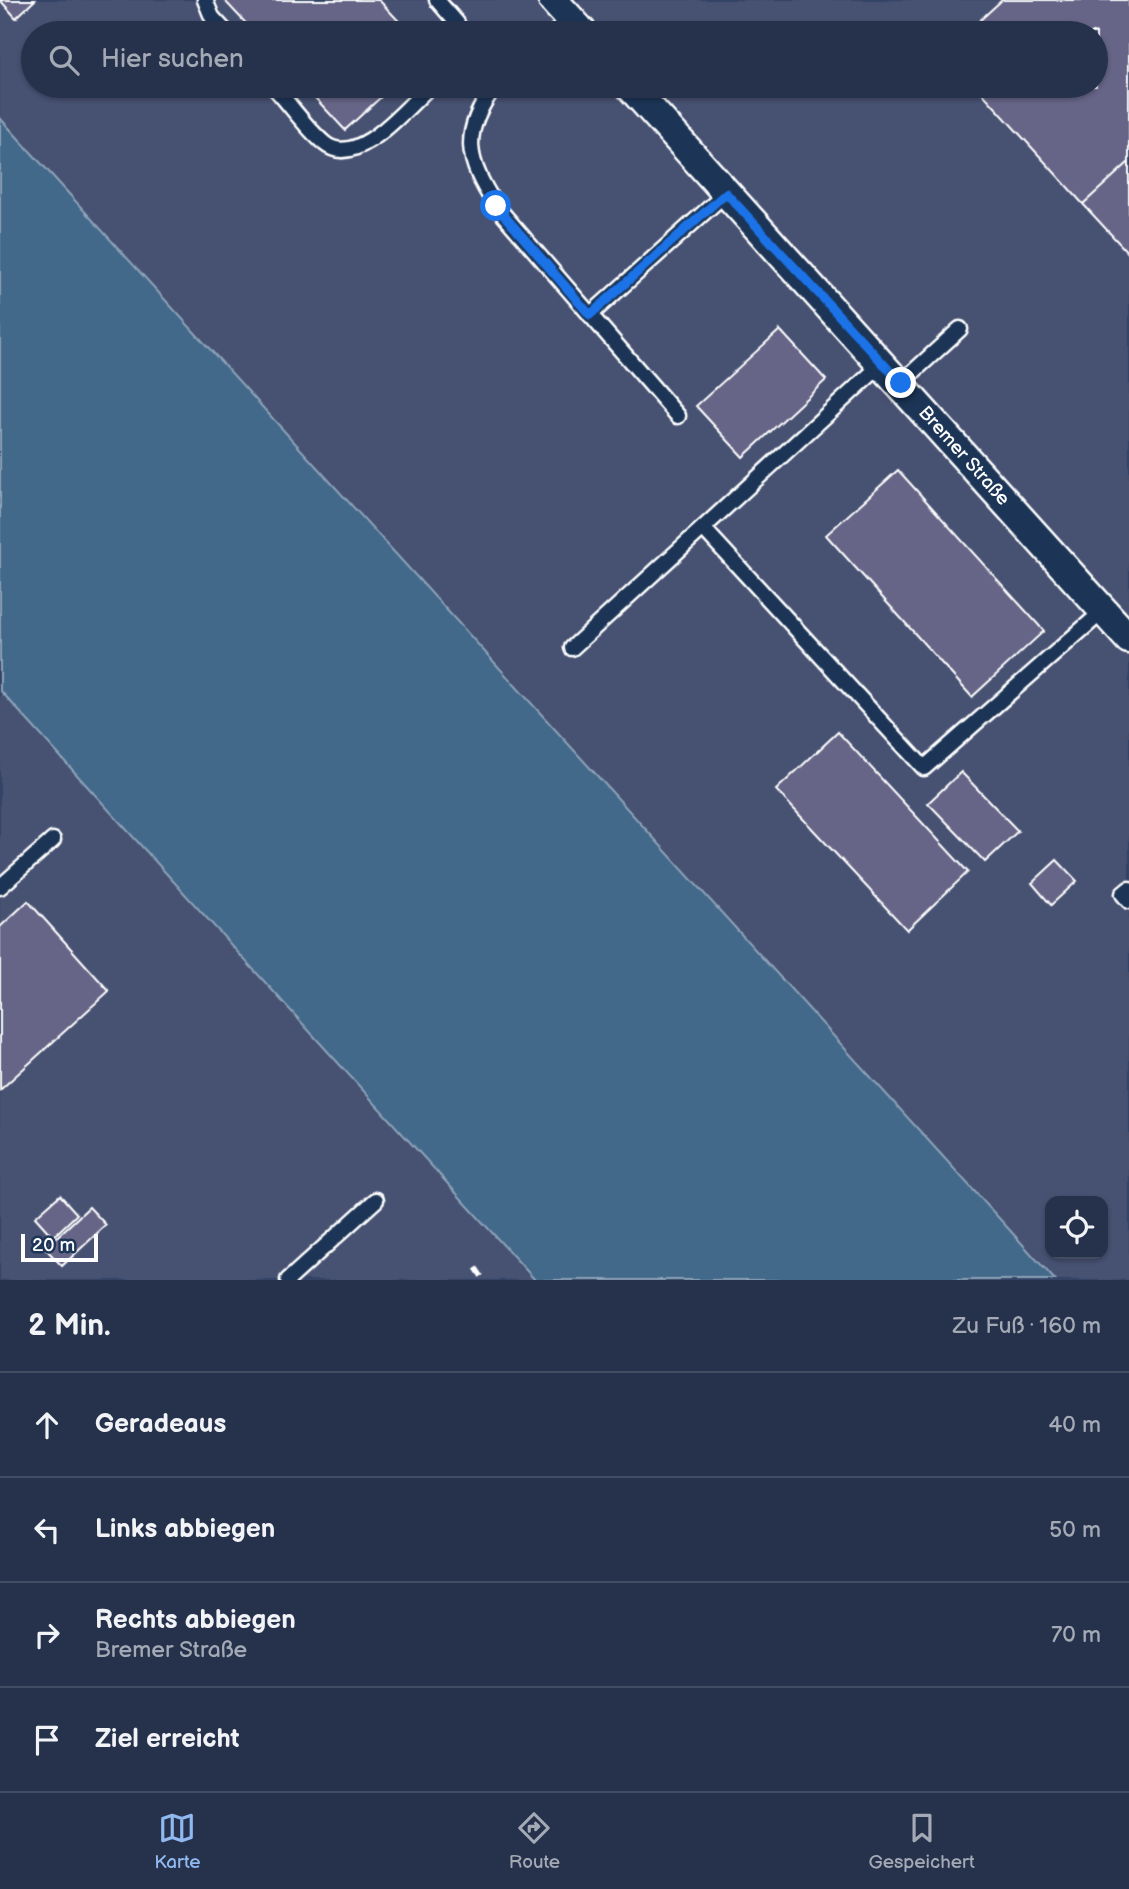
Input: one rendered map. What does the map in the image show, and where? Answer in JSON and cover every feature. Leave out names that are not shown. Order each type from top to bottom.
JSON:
[{"type":"street","name":"Bremer Straße","points":[[641,98],[892,373],[1129,639]]},
{"type":"lane","points":[[205,0],[216,21]]},
{"type":"lane","points":[[437,0],[455,21]]},
{"type":"lane","points":[[284,98],[326,145],[343,152],[362,148],[417,98]]},
{"type":"lane","points":[[487,98],[476,113],[469,141],[476,175],[496,206],[678,416]]},
{"type":"lane","points":[[590,315],[726,193]]},
{"type":"lane","points":[[572,648],[703,528],[892,373],[960,329]]},
{"type":"lane","points":[[703,528],[923,768],[1103,611]]},
{"type":"lane","points":[[0,887],[53,840]]},
{"type":"lane","points":[[1129,889],[1123,894],[1129,901]]},
{"type":"lane","points":[[288,1280],[376,1200]]},
{"type":"shaded area","points":[[0,0],[1129,0],[1129,1280],[0,1280]]},
{"type":"shaded area","points":[[0,118],[1055,1280],[535,1280],[0,690]]},
{"type":"building","points":[[0,0],[35,0],[16,18]]},
{"type":"building","points":[[224,0],[379,0],[399,21],[244,21]]},
{"type":"building","points":[[1002,0],[1129,0],[1129,162],[1083,204],[987,98],[1108,98],[1108,21],[979,21]]},
{"type":"building","points":[[315,98],[380,98],[345,130]]},
{"type":"building","points":[[1129,162],[1129,254],[1083,204]]},
{"type":"building","points":[[780,330],[826,380],[743,457],[696,406]]},
{"type":"building","points":[[898,470],[1044,631],[972,697],[826,535]]},
{"type":"building","points":[[838,732],[968,872],[907,930],[776,790]]},
{"type":"building","points":[[961,772],[1018,831],[985,862],[928,803]]},
{"type":"building","points":[[1057,860],[1077,881],[1051,905],[1032,883]]},
{"type":"building","points":[[28,901],[109,991],[0,1090],[0,927]]},
{"type":"building","points":[[60,1195],[77,1214],[53,1237],[35,1217]]},
{"type":"building","points":[[89,1207],[106,1225],[62,1266],[45,1248]]},
{"type":"railway","points":[[476,1268],[484,1280]]},
{"type":"route","points":[[496,206],[590,315],[726,193],[901,383]]}]
